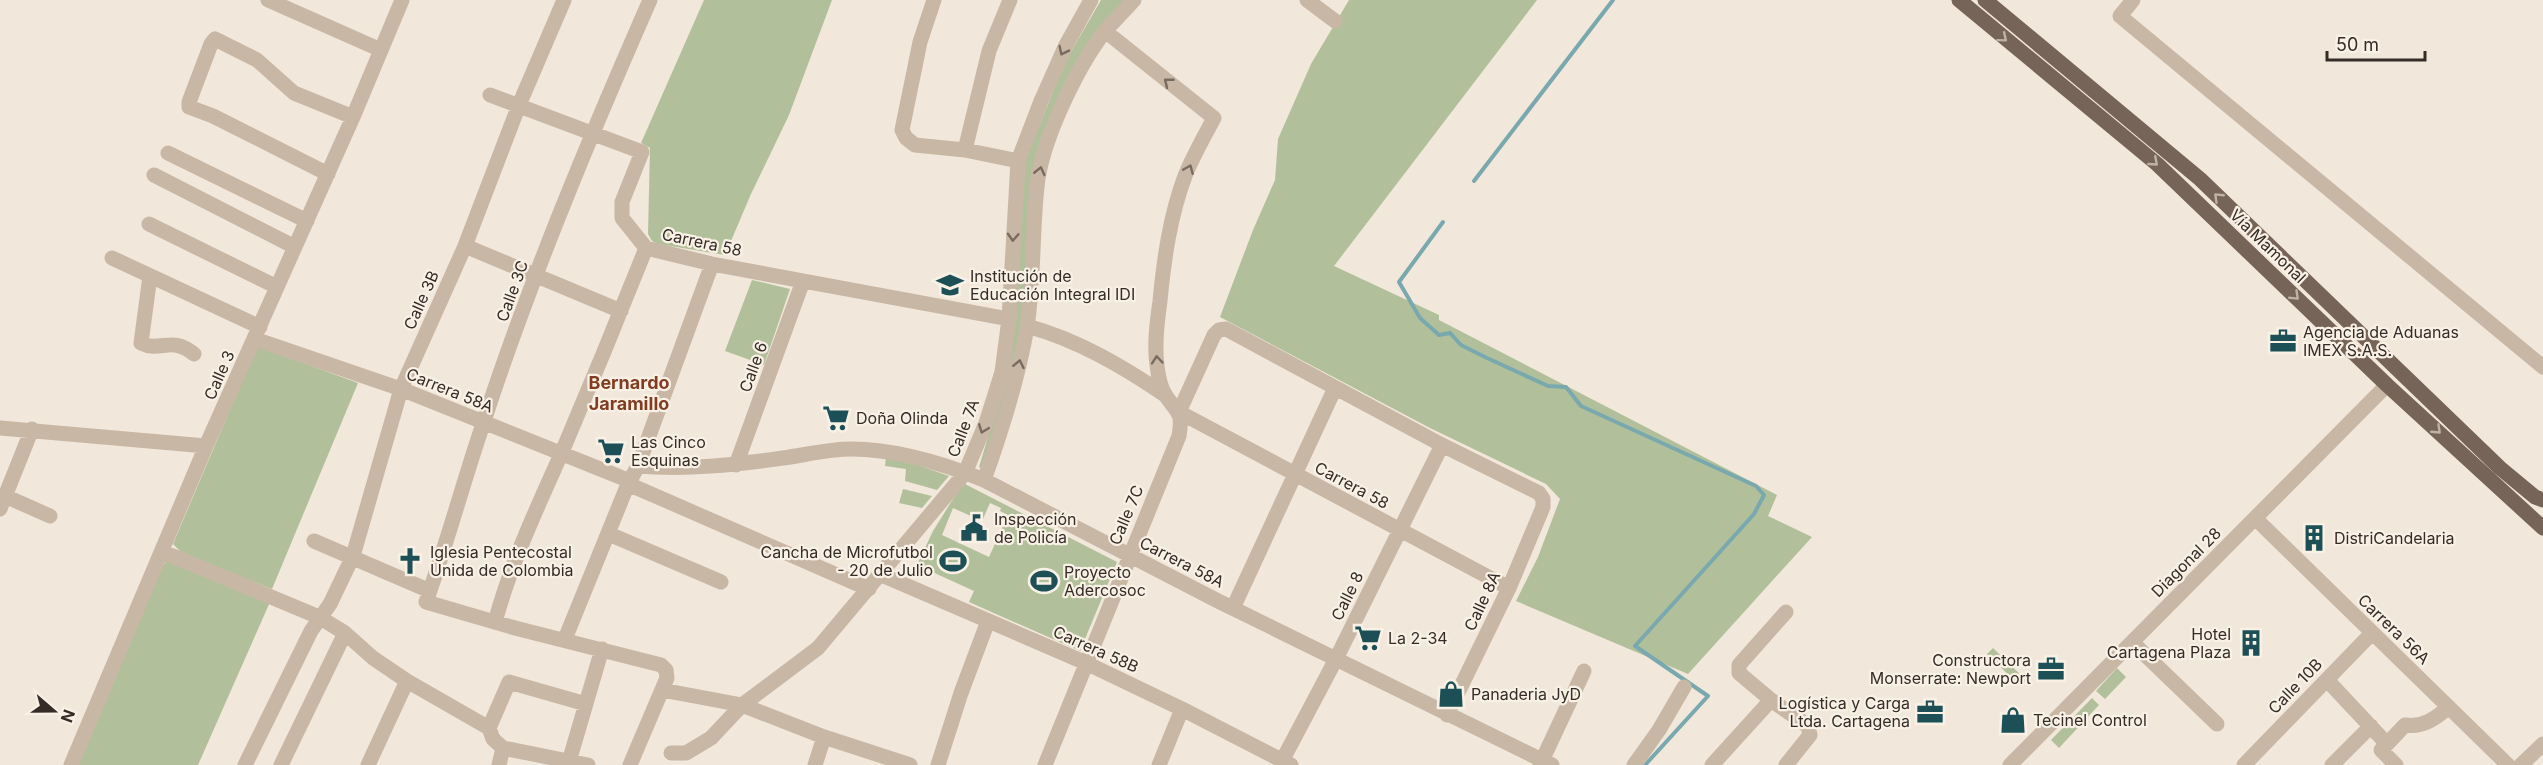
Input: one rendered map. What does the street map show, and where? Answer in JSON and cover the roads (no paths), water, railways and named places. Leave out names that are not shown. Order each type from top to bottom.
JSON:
[{"type":"main road","name":"Vía Mamonal","points":[[1959,0],[2157,164],[2387,385],[2543,528]]},
{"type":"main road","name":"Vía Mamonal","points":[[1985,0],[2200,179],[2500,468],[2539,499]]},
{"type":"street","points":[[268,0],[381,50]]},
{"type":"street","name":"Calle 3","points":[[72,765],[206,446],[328,174],[402,0]]},
{"type":"street","name":"Calle 3B","points":[[244,765],[319,617],[330,604],[353,556],[401,389],[465,246],[519,105],[564,0]]},
{"type":"street","name":"Calle 3C","points":[[428,597],[483,423],[536,277],[592,132],[650,0]]},
{"type":"street","points":[[934,0],[920,42],[902,130],[906,138],[915,145],[965,150],[1018,161]]},
{"type":"street","points":[[965,150],[989,51],[1010,0]]},
{"type":"street","name":"Calle 7A","points":[[671,753],[686,753],[711,738],[742,705],[818,648],[882,575],[965,473],[986,423],[1002,372],[1009,319],[1018,161],[1050,79],[1091,0]]},
{"type":"street","points":[[984,480],[1013,396],[1027,326],[1037,184],[1045,150],[1068,96],[1106,31],[1134,0]]},
{"type":"street","points":[[1307,0],[1335,21]]},
{"type":"street","points":[[2133,0],[2120,16],[2543,367]]},
{"type":"street","points":[[1106,31],[1214,118],[1185,177],[1169,234],[1156,350],[1159,379],[1165,395]]},
{"type":"street","points":[[328,174],[213,116],[189,107],[211,44],[215,39],[248,54],[294,93],[353,117]]},
{"type":"street","name":"Carrera 58","points":[[490,95],[642,152],[622,202],[622,218],[646,248],[712,264],[1009,319]]},
{"type":"street","points":[[168,153],[307,221]]},
{"type":"street","points":[[154,175],[295,247]]},
{"type":"street","points":[[149,224],[277,287]]},
{"type":"street","points":[[465,246],[621,311]]},
{"type":"street","points":[[495,622],[517,556],[646,248]]},
{"type":"street","name":"Carrera 58A","points":[[112,258],[257,333],[562,452],[869,589]]},
{"type":"street","points":[[565,639],[629,482],[638,466],[712,264]]},
{"type":"street","points":[[150,276],[141,343],[146,346],[179,344],[194,354]]},
{"type":"street","name":"Calle 6","points":[[736,465],[803,281]]},
{"type":"street","points":[[1027,326],[1055,334],[1083,346],[1128,370],[1165,395],[1179,412]]},
{"type":"street","name":"Calle 7C","points":[[1045,765],[1179,436],[1181,422],[1179,412],[1214,335],[1219,330],[1226,330],[1335,388]]},
{"type":"street","name":"Diagonal 28","points":[[2010,765],[2387,385]]},
{"type":"street","points":[[1233,608],[1293,474],[1335,388],[1442,445]]},
{"type":"street","name":"Carrera 58","points":[[1179,412],[1509,588]]},
{"type":"street","points":[[0,428],[206,446]]},
{"type":"street","points":[[32,429],[3,503],[50,516]]},
{"type":"street","name":"Calle 8A","points":[[1442,445],[1539,494],[1544,499],[1543,507],[1509,588],[1447,715]]},
{"type":"street","name":"Calle 8","points":[[1288,764],[1336,659],[1442,445]]},
{"type":"street","name":"Carrera 58A","points":[[638,466],[673,469],[736,465],[849,449],[908,456],[965,473],[984,480],[1233,608],[1545,763]]},
{"type":"street","name":"Carrera 56A","points":[[2255,518],[2508,765]]},
{"type":"street","points":[[609,534],[721,582]]},
{"type":"street","points":[[314,541],[353,556],[428,597],[495,622],[661,665],[666,670],[667,678],[630,765]]},
{"type":"street","points":[[163,552],[319,617],[345,633],[373,658],[406,681],[489,728],[493,739],[503,748],[588,765]]},
{"type":"street","name":"Carrera 58B","points":[[882,575],[1086,663],[1288,764]]},
{"type":"street","points":[[1786,612],[1739,665],[1739,673],[1771,700],[1808,726],[1810,735],[1786,765]]},
{"type":"street","points":[[938,765],[961,693],[988,621]]},
{"type":"street","points":[[281,765],[345,633]]},
{"type":"street","name":"Calle 10B","points":[[2244,765],[2373,633]]},
{"type":"street","points":[[2132,642],[2217,724]]},
{"type":"street","points":[[569,762],[602,649]]},
{"type":"street","points":[[1545,763],[1584,671]]},
{"type":"street","points":[[2326,680],[2387,744]]},
{"type":"street","points":[[368,765],[406,681]]},
{"type":"street","points":[[489,728],[509,682],[586,704]]},
{"type":"street","points":[[1634,765],[1659,730],[1684,687]]},
{"type":"street","points":[[662,690],[742,705],[824,737],[910,765]]},
{"type":"street","points":[[1712,765],[1771,700]]},
{"type":"street","points":[[2396,765],[2381,750],[2405,725],[2425,723],[2449,707]]},
{"type":"street","points":[[1159,765],[1182,709]]},
{"type":"street","points":[[2332,765],[2371,726]]},
{"type":"street","points":[[815,765],[824,737]]},
{"type":"street","points":[[2522,765],[2543,744]]},
{"type":"street","points":[[499,765],[503,748]]},
{"type":"waterway","points":[[1474,181],[1613,0]]},
{"type":"waterway","points":[[1443,222],[1399,282],[1420,318],[1439,335],[1450,333],[1461,345],[1487,358],[1548,386],[1566,387],[1581,406],[1756,486],[1764,495],[1754,514],[1635,646],[1708,696],[1645,765]]},
{"type":"place","name":"Institución de Educación Integral IDI","points":[[950,285]]},
{"type":"place","name":"Agencia de Aduanas IMEX S.A.S.","points":[[2283,341]]},
{"type":"place","name":"Doña Olinda","points":[[836,418]]},
{"type":"place","name":"Las Cinco Esquinas","points":[[611,451]]},
{"type":"place","name":"Inspección de Policía","points":[[974,528]]},
{"type":"place","name":"DistriCandelaria","points":[[2314,538]]},
{"type":"place","name":"Iglesia Pentecostal Unida de Colombia","points":[[410,561]]},
{"type":"place","name":"Cancha de Microfutbol - 20 de Julio","points":[[953,561]]},
{"type":"place","name":"Proyecto Adercosoc","points":[[1044,581]]},
{"type":"place","name":"La 2-34","points":[[1368,638]]},
{"type":"place","name":"Hotel Cartagena Plaza","points":[[2251,643]]},
{"type":"place","name":"Constructora Monserrate: Newport","points":[[2051,669]]},
{"type":"place","name":"Panaderia JyD","points":[[1451,694]]},
{"type":"place","name":"Logística y Carga Ltda. Cartagena","points":[[1930,712]]},
{"type":"place","name":"Tecinel Control","points":[[2013,720]]},
{"type":"district","name":"Bernardo Jaramillo","points":[[629,394]]}]
